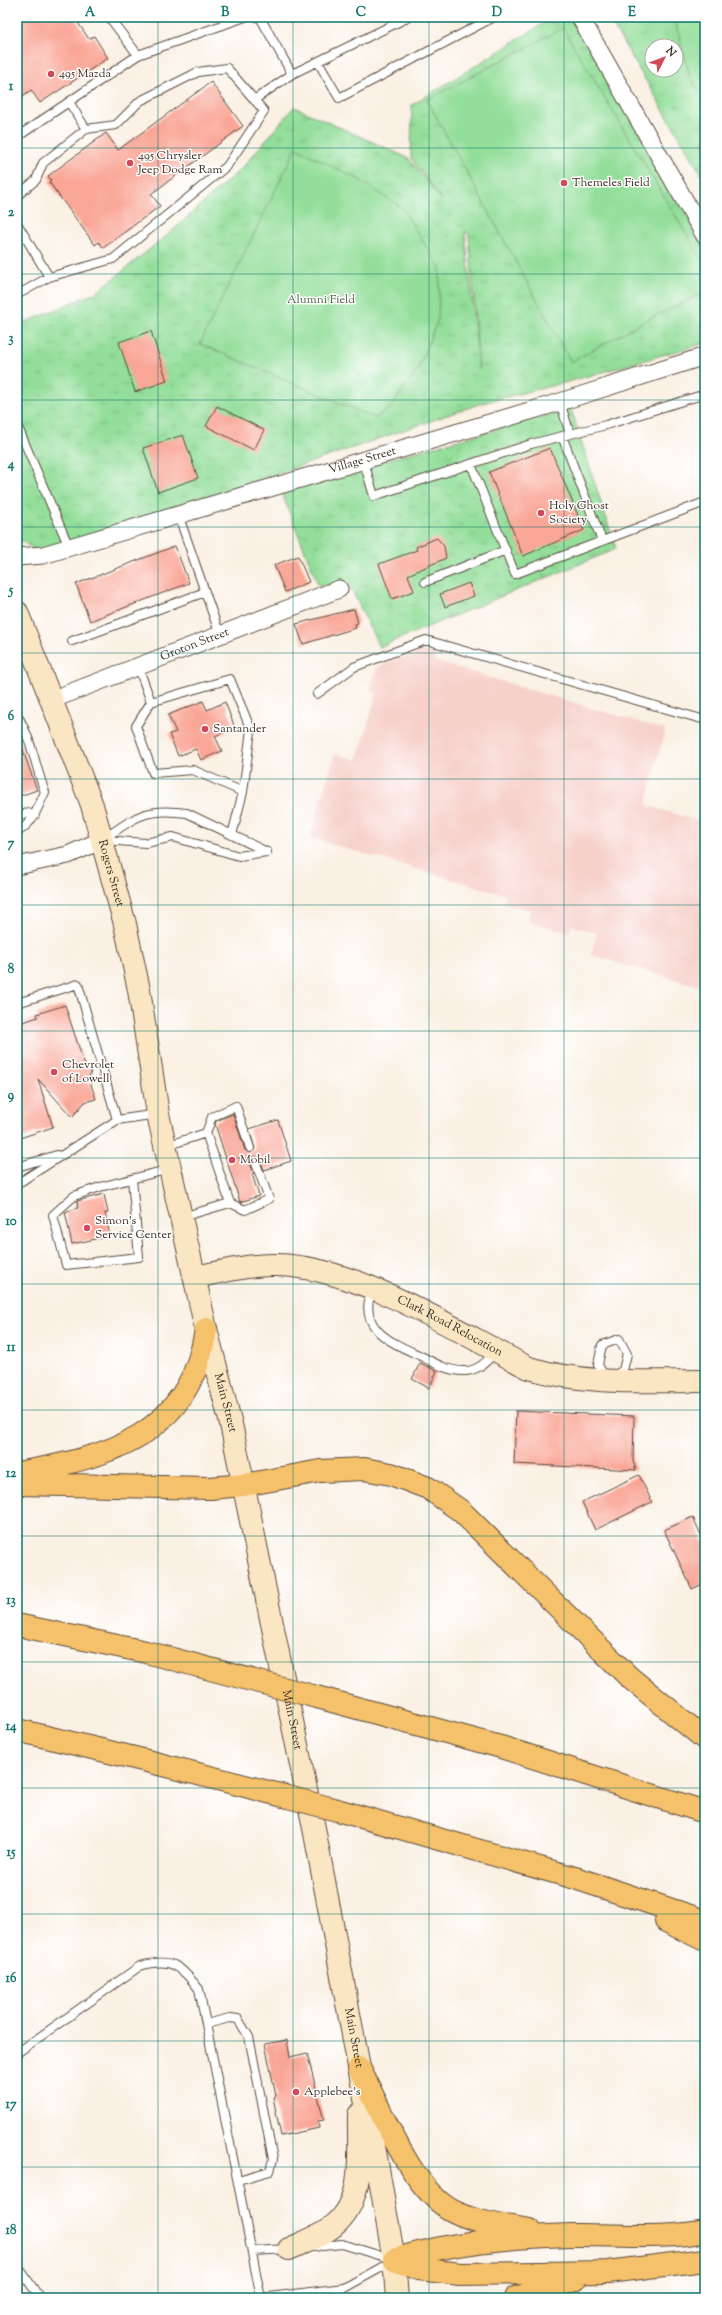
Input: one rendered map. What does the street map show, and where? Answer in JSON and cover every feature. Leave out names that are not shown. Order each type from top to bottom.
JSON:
[{"type":"highway","points":[[17,1473],[59,1466],[95,1456],[128,1443],[150,1429],[171,1409],[188,1385],[198,1362],[206,1328]]},
{"type":"highway","points":[[17,1484],[210,1488],[244,1485],[320,1471],[364,1469],[391,1474],[428,1488],[461,1511],[630,1677],[705,1739]]},
{"type":"highway","points":[[17,1625],[146,1652],[501,1747],[705,1812]]},
{"type":"highway","points":[[17,1730],[147,1761],[336,1810],[574,1878],[705,1921]]},
{"type":"highway","points":[[574,1878],[705,1940]]},
{"type":"highway","points":[[359,2068],[412,2170],[428,2190],[453,2211],[488,2224],[571,2235]]},
{"type":"highway","points":[[394,2260],[423,2251],[451,2245],[571,2235],[654,2235],[705,2231]]},
{"type":"highway","points":[[394,2260],[419,2269],[460,2274],[608,2272],[705,2260]]},
{"type":"highway","points":[[515,2298],[534,2290],[608,2272]]},
{"type":"main road","name":"Rogers Street","points":[[17,612],[92,805],[102,840],[125,924],[138,982],[158,1114],[166,1146]]},
{"type":"main road","name":"Main Street","points":[[166,1146],[206,1328],[244,1485],[314,1828],[394,2260],[397,2298]]},
{"type":"main road","name":"Clark Road Relocation","points":[[196,1277],[256,1266],[297,1266],[341,1277],[373,1289],[408,1305],[496,1352],[529,1368],[550,1375],[570,1379],[607,1381],[705,1381]]},
{"type":"main road","points":[[289,2249],[328,2230],[343,2217],[352,2204],[358,2177],[359,2068]]},
{"type":"street","points":[[580,17],[705,236]]},
{"type":"street","name":"Village Street","points":[[17,557],[43,555],[363,459],[560,402],[705,356]]},
{"type":"street","name":"Groton Street","points":[[51,700],[339,589]]},
{"type":"street","points":[[17,866],[68,855],[102,840]]},
{"type":"lane","points":[[109,17],[138,55]]},
{"type":"lane","points":[[17,137],[138,55],[245,17]]},
{"type":"lane","points":[[254,100],[292,74],[409,17]]},
{"type":"lane","points":[[318,62],[339,98],[494,17]]},
{"type":"lane","points":[[261,18],[292,74]]},
{"type":"lane","points":[[17,196],[36,180],[43,163],[86,129],[116,125],[140,102],[198,72],[227,68],[264,111],[227,166],[113,259],[49,277],[17,295]]},
{"type":"lane","points":[[69,102],[86,129]]},
{"type":"lane","points":[[17,223],[49,277]]},
{"type":"lane","points":[[363,459],[374,496],[471,464],[562,436],[606,425],[705,394]]},
{"type":"lane","points":[[560,402],[570,434]]},
{"type":"lane","points":[[17,425],[69,547]]},
{"type":"lane","points":[[562,436],[602,542]]},
{"type":"lane","points":[[471,464],[515,574],[705,502]]},
{"type":"lane","points":[[178,514],[220,635]]},
{"type":"lane","points":[[426,582],[506,550]]},
{"type":"lane","points":[[72,641],[205,592]]},
{"type":"lane","points":[[317,694],[354,667],[426,640],[705,720]]},
{"type":"lane","points":[[138,666],[151,702]]},
{"type":"lane","points":[[232,835],[243,792],[251,730],[230,679],[151,702],[136,726],[153,773],[193,770],[243,792]]},
{"type":"lane","points":[[17,715],[27,731],[38,773],[45,792],[35,815],[24,828],[17,832]]},
{"type":"lane","points":[[160,811],[187,813],[267,852],[239,856],[173,837],[146,843],[102,840],[141,814],[160,811]]},
{"type":"lane","points":[[17,816],[27,813],[35,815]]},
{"type":"lane","points":[[17,1003],[78,984],[117,1120]]},
{"type":"lane","points":[[230,1203],[206,1133],[212,1117],[236,1106],[250,1148]]},
{"type":"lane","points":[[17,1184],[117,1120],[158,1114]]},
{"type":"lane","points":[[166,1146],[206,1133]]},
{"type":"lane","points":[[17,1167],[66,1153]]},
{"type":"lane","points":[[182,1217],[230,1203],[246,1210],[269,1199],[255,1161]]},
{"type":"lane","points":[[132,1179],[139,1257],[66,1265],[53,1216],[74,1196],[132,1179],[171,1169]]},
{"type":"lane","points":[[373,1289],[367,1303],[369,1318],[377,1332],[392,1343],[449,1370],[466,1371],[479,1368],[496,1352]]},
{"type":"lane","points":[[619,1339],[627,1354],[623,1370],[607,1381],[598,1365],[602,1345],[619,1339]]},
{"type":"lane","points":[[17,2053],[140,1966],[155,1962],[169,1962],[182,1969],[199,1989],[253,2251],[261,2298],[344,2288],[394,2260]]},
{"type":"lane","points":[[206,2024],[230,2018],[238,2019],[249,2037],[273,2159],[270,2171],[238,2180]]},
{"type":"lane","points":[[253,2251],[342,2244],[394,2260]]},
{"type":"lane","points":[[17,2265],[40,2298]]},
{"type":"shaded area","points":[[423,651],[436,655],[434,661],[665,730],[646,805],[705,823],[705,988],[591,955],[597,933],[572,926],[569,933],[528,921],[531,910],[504,903],[506,895],[310,838],[335,754],[357,760],[377,693],[370,691],[377,667]]},
{"type":"green space","name":"Alumni Field","points":[[554,17],[574,17],[705,246],[705,343],[571,381],[482,403],[43,555],[17,538],[17,326],[97,292],[172,231],[242,168],[294,107],[408,158],[442,200],[411,158],[412,105]],"holes":[[[465,231],[469,235],[479,369]]]},
{"type":"green space","points":[[608,17],[705,17],[705,180],[644,78],[684,78],[684,38],[644,38],[644,77]]},
{"type":"green space","points":[[674,17],[705,17],[705,100],[690,77],[684,54],[684,38],[680,38]]},
{"type":"green space","name":"Themeles Field","points":[[563,28],[705,265],[705,292],[641,323],[571,362],[427,100]]},
{"type":"green space","points":[[296,148],[358,179],[401,207],[440,268],[438,319],[418,369],[390,408],[375,418],[200,344]]},
{"type":"green space","points":[[571,409],[616,549],[379,647],[349,584],[319,586],[280,489]]},
{"type":"building","name":"495 Mazda","points":[[17,17],[74,17],[89,39],[94,36],[108,58],[40,103],[31,90],[17,100]]},
{"type":"building","name":"495 Chrysler Jeep Dodge Ram","points":[[211,82],[243,126],[151,194],[160,206],[103,248],[99,242],[95,245],[49,182],[51,180],[48,176],[106,133],[118,150]]},
{"type":"building","points":[[151,331],[167,381],[135,392],[119,342]]},
{"type":"building","points":[[217,406],[264,430],[254,450],[206,426]]},
{"type":"building","points":[[183,435],[198,478],[158,492],[143,448]]},
{"type":"building","name":"Holy Ghost Society","points":[[550,448],[584,530],[523,556],[489,472]]},
{"type":"building","points":[[437,538],[444,546],[446,558],[408,575],[414,591],[392,599],[379,564],[417,550],[416,547]]},
{"type":"building","points":[[175,546],[189,583],[90,621],[76,584]]},
{"type":"building","points":[[298,556],[309,582],[285,592],[274,565]]},
{"type":"building","points":[[469,583],[474,596],[445,607],[440,594]]},
{"type":"building","points":[[354,609],[358,623],[355,624],[356,628],[303,644],[296,624]]},
{"type":"building","name":"Santander","points":[[203,701],[207,710],[225,702],[235,728],[215,736],[222,751],[201,760],[196,749],[178,756],[169,734],[176,732],[168,715]]},
{"type":"building","points":[[17,739],[19,739],[37,790],[17,797]]},
{"type":"building","name":"Chevrolet of Lowell","points":[[65,1005],[84,1063],[91,1070],[89,1079],[96,1099],[85,1102],[72,1117],[38,1079],[53,1127],[17,1139],[17,1024],[38,1017],[37,1014]]},
{"type":"building","points":[[233,1114],[245,1150],[249,1153],[255,1149],[249,1129],[278,1120],[291,1161],[264,1170],[259,1157],[251,1157],[250,1163],[254,1173],[252,1174],[259,1196],[240,1202],[215,1124],[216,1121]]},
{"type":"building","points":[[104,1194],[108,1213],[105,1213],[110,1236],[72,1244],[65,1212],[78,1208],[77,1201]]},
{"type":"building","points":[[420,1363],[437,1371],[429,1388],[412,1379]]},
{"type":"building","points":[[516,1411],[634,1416],[633,1461],[636,1470],[514,1464]]},
{"type":"building","points":[[639,1475],[652,1502],[595,1530],[582,1502]]},
{"type":"building","points":[[693,1517],[705,1544],[705,1583],[692,1589],[664,1530]]},
{"type":"building","name":"Applebee's","points":[[287,2040],[290,2057],[307,2053],[324,2120],[318,2121],[319,2128],[281,2136],[273,2097],[276,2096],[265,2044]]},
{"type":"place","name":"495 Mazda","points":[[51,74]]},
{"type":"place","name":"495 Chrysler Jeep Dodge Ram","points":[[130,163]]},
{"type":"place","name":"Themeles Field","points":[[564,183]]},
{"type":"place","name":"Holy Ghost Society","points":[[541,513]]},
{"type":"place","name":"Santander","points":[[205,729]]},
{"type":"place","name":"Chevrolet of Lowell","points":[[54,1072]]},
{"type":"place","name":"Mobil","points":[[232,1160]]},
{"type":"place","name":"Simon's Service Center","points":[[87,1228]]},
{"type":"place","name":"Applebee's","points":[[296,2092]]}]
